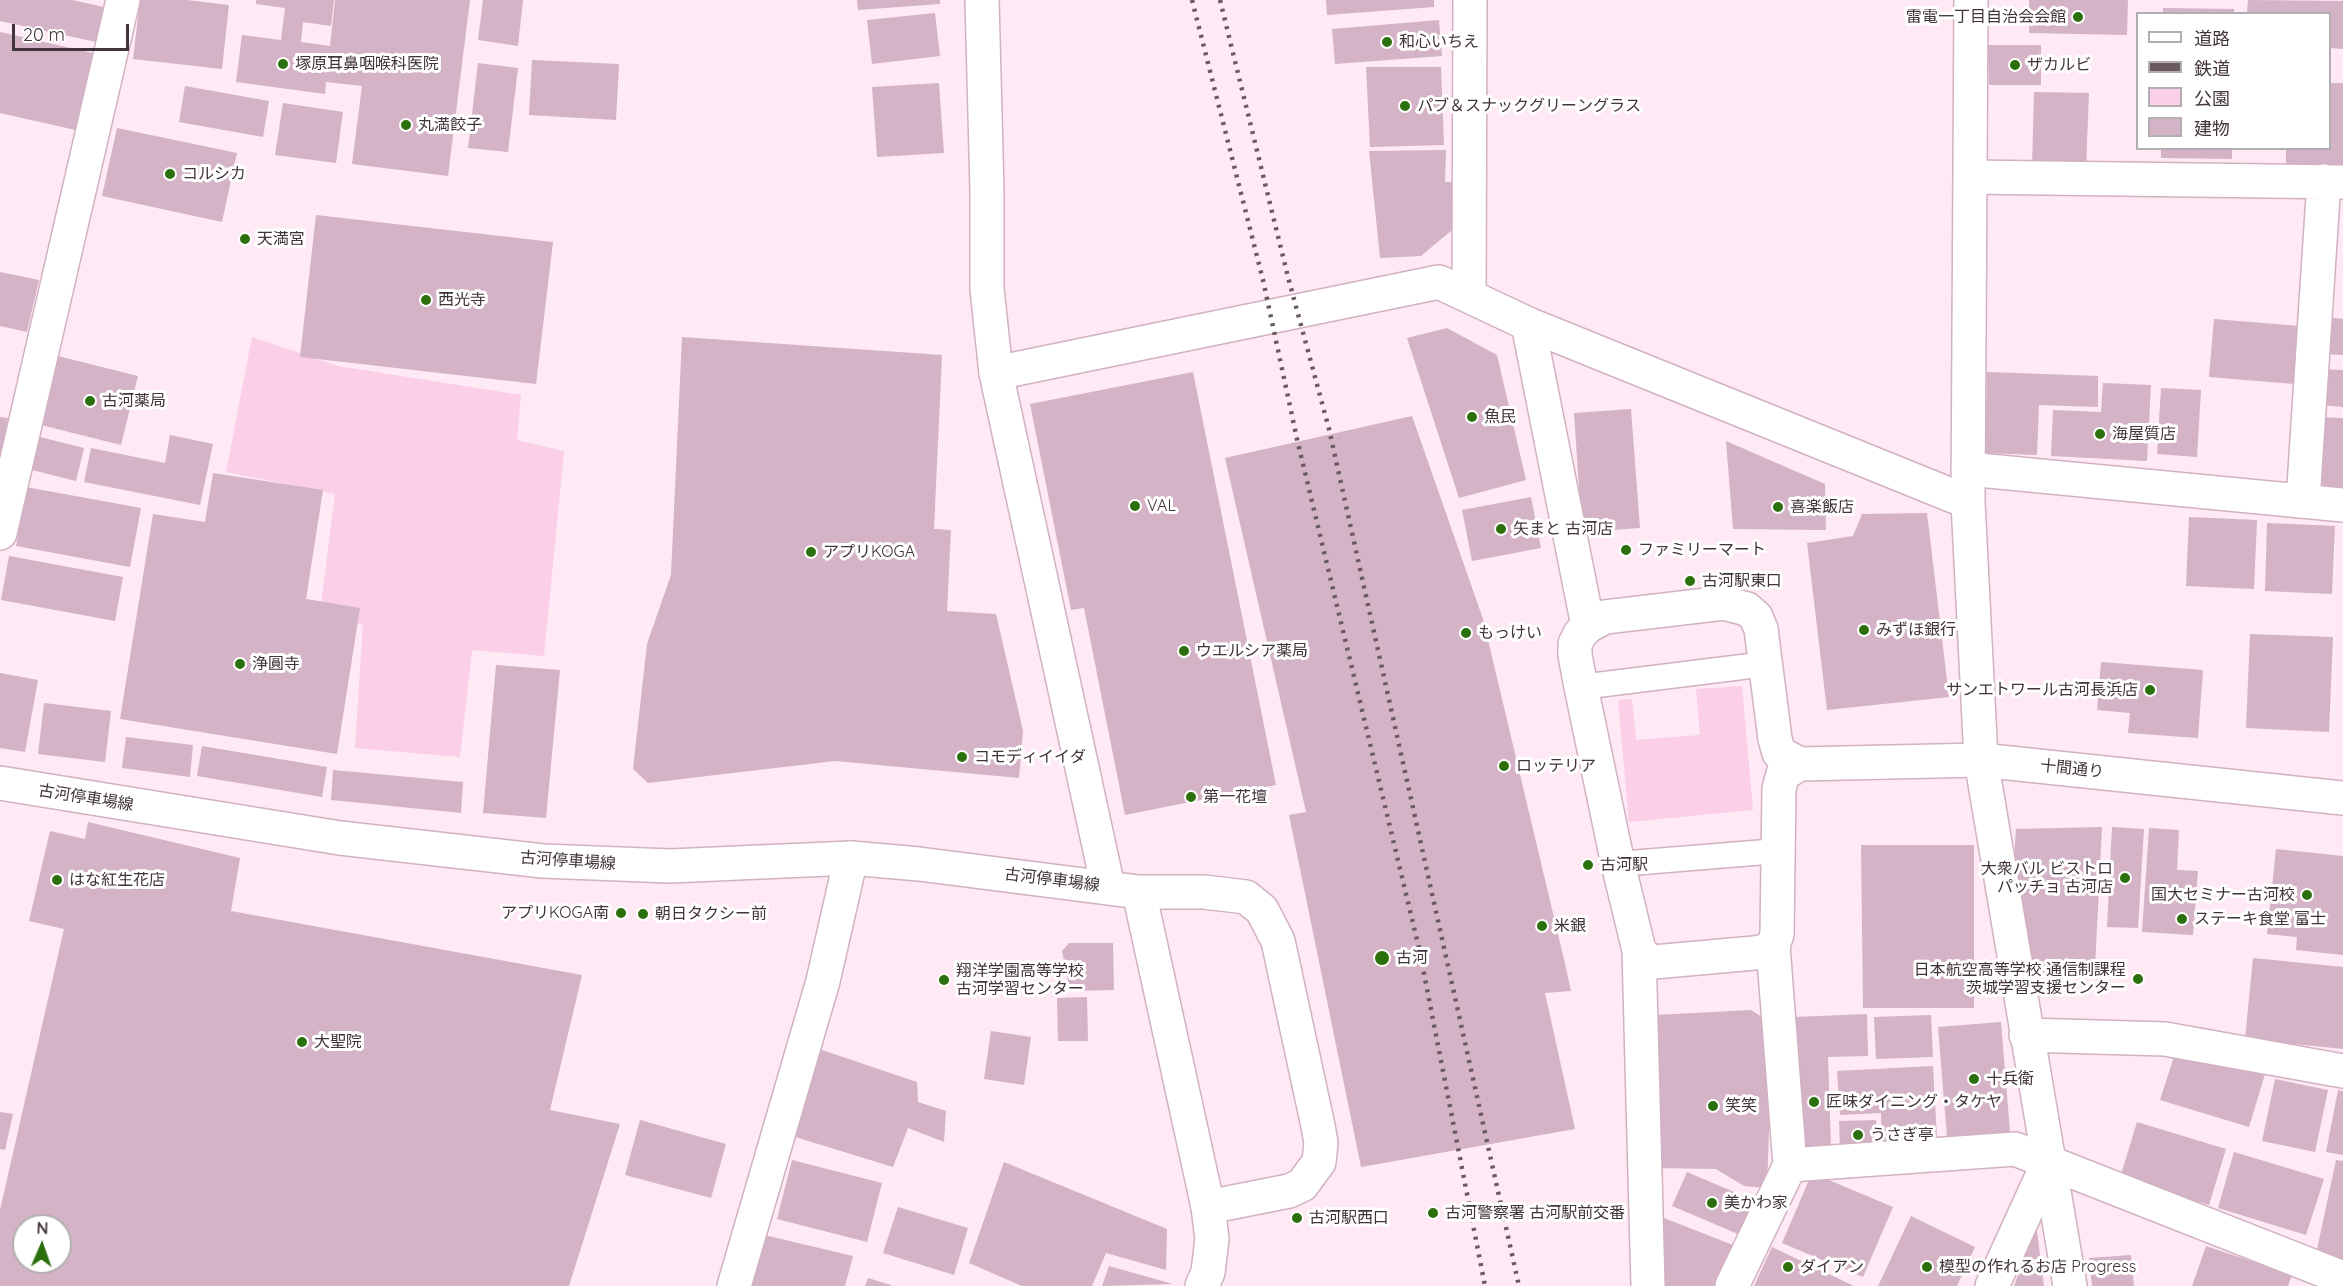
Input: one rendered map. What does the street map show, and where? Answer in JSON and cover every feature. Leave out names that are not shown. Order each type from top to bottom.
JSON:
[{"type":"street","points":[[0,533],[123,0]]},
{"type":"street","points":[[982,0],[987,289],[996,373],[1124,890],[1208,1207],[1212,1239],[1208,1272],[1203,1286]]},
{"type":"street","points":[[1468,296],[1470,0]]},
{"type":"street","points":[[1971,0],[1968,502],[1981,760],[2070,1286]]},
{"type":"street","points":[[1970,177],[2334,182],[2303,501]]},
{"type":"street","points":[[996,373],[1439,282],[1528,324],[1968,502]]},
{"type":"street","points":[[1528,324],[1588,626]]},
{"type":"street","points":[[1968,469],[2343,505]]},
{"type":"street","points":[[1648,1286],[1639,950],[1618,864],[1581,687],[1575,644],[1580,634],[1588,626],[1605,617],[1724,603],[1738,604],[1756,617],[1761,629],[1774,739],[1779,753],[1800,765]]},
{"type":"street","name":"十間通り","points":[[1800,765],[1981,760],[2343,798]]},
{"type":"street","points":[[1732,1286],[1790,1165],[1773,946],[1777,934],[1779,789],[1783,774],[1800,765]]},
{"type":"street","name":"古河停車場線","points":[[0,783],[340,838],[543,861],[670,866],[851,858],[919,864],[1124,890],[1204,892],[1246,897],[1262,910],[1278,941],[1319,1135],[1319,1162],[1302,1185],[1289,1191],[1208,1207]]},
{"type":"street","points":[[734,1286],[823,981],[851,858]]},
{"type":"street","points":[[1639,950],[1646,958],[1654,962],[1754,953],[1765,951],[1773,946]]},
{"type":"street","points":[[2026,1035],[2164,1039],[2343,1071]]},
{"type":"street","points":[[1790,1165],[2015,1149],[2343,1278]]},
{"type":"street","points":[[1992,1286],[2049,1161]]},
{"type":"lane","points":[[1581,687],[1766,664]]},
{"type":"lane","points":[[1618,864],[1778,852]]},
{"type":"green space","points":[[252,337],[338,366],[521,395],[517,440],[564,451],[544,656],[472,650],[460,757],[355,748],[363,625],[320,614],[335,494],[226,472]]},
{"type":"green space","points":[[1742,686],[1753,810],[1629,822],[1618,700],[1632,699],[1636,740],[1700,735],[1696,689]]},
{"type":"building","points":[[0,0],[72,0],[104,7],[96,42],[0,21]]},
{"type":"building","points":[[140,0],[187,0],[229,5],[222,69],[133,59]]},
{"type":"building","name":"丸満餃子","points":[[256,0],[334,0],[331,26],[303,22],[301,42],[330,46],[335,0],[470,0],[448,176],[352,164],[362,86],[326,82],[325,94],[236,82],[242,35],[281,40],[285,8],[256,4]]},
{"type":"building","points":[[483,0],[523,0],[518,46],[478,40]]},
{"type":"building","points":[[857,0],[940,0],[940,4],[858,10]]},
{"type":"building","points":[[1326,0],[1434,0],[1434,7],[1327,15]]},
{"type":"building","name":"雷電一丁目自治会会館","points":[[2029,0],[2128,0],[2127,35],[2029,33]]},
{"type":"building","points":[[2248,0],[2343,1],[2343,49],[2331,48],[2331,12],[2247,12]]},
{"type":"building","points":[[2163,8],[2234,9],[2234,12],[2163,12]]},
{"type":"building","points":[[935,13],[940,56],[872,64],[867,20]]},
{"type":"building","name":"和心いちえ","points":[[1439,20],[1442,56],[1335,64],[1332,29]]},
{"type":"building","points":[[0,32],[97,54],[80,131],[0,113]]},
{"type":"building","name":"ザカルビ","points":[[1988,45],[2041,45],[2041,85],[1989,85]]},
{"type":"building","points":[[532,60],[619,64],[616,120],[529,115]]},
{"type":"building","points":[[478,63],[518,68],[508,152],[468,148]]},
{"type":"building","name":"パブ＆スナックグリーングラス","points":[[1366,67],[1441,67],[1444,145],[1370,147]]},
{"type":"building","points":[[939,83],[944,153],[877,157],[872,87]]},
{"type":"building","points":[[2331,83],[2343,83],[2343,166],[2286,165],[2286,150],[2331,150]]},
{"type":"building","points":[[185,86],[269,101],[263,137],[179,122]]},
{"type":"building","points":[[2034,92],[2089,93],[2086,169],[2032,167]]},
{"type":"building","points":[[283,103],[343,112],[336,163],[275,155]]},
{"type":"building","name":"コルシカ","points":[[117,128],[237,153],[222,222],[102,196]]},
{"type":"building","points":[[1446,150],[1445,182],[1460,182],[1452,230],[1421,256],[1380,258],[1369,151]]},
{"type":"building","points":[[2161,150],[2232,150],[2232,159],[2161,158]]},
{"type":"building","name":"西光寺","points":[[316,215],[553,242],[536,384],[300,357]]},
{"type":"building","points":[[0,272],[39,280],[27,332],[0,326]]},
{"type":"building","points":[[2326,317],[2343,319],[2343,355],[2324,354]]},
{"type":"building","points":[[2214,319],[2300,326],[2294,384],[2209,377]]},
{"type":"building","name":"魚民","points":[[1447,328],[1497,355],[1526,480],[1459,498],[1407,338]]},
{"type":"building","name":"アプリKOGA","points":[[682,337],[942,355],[934,529],[951,530],[947,611],[996,614],[1023,731],[1019,778],[835,761],[648,783],[633,769],[647,644],[671,575]]},
{"type":"building","name":"古河薬局","points":[[58,356],[138,376],[121,445],[41,425]]},
{"type":"building","points":[[2322,369],[2343,370],[2343,407],[2319,405]]},
{"type":"building","name":"VAL","points":[[1193,372],[1276,785],[1125,815],[1084,608],[1071,610],[1030,404]]},
{"type":"building","points":[[1987,372],[2098,376],[2098,407],[2039,405],[2037,455],[1985,453]]},
{"type":"building","name":"海屋質店","points":[[2103,383],[2151,385],[2147,461],[2051,456],[2053,410],[2101,412]]},
{"type":"building","points":[[2161,388],[2201,390],[2197,457],[2157,454]]},
{"type":"building","points":[[1631,409],[1640,528],[1582,532],[1574,413]]},
{"type":"building","points":[[1412,416],[1483,619],[1566,968],[1571,991],[1545,993],[1575,1129],[1361,1167],[1289,815],[1306,812],[1225,458]]},
{"type":"building","points":[[0,417],[8,418],[1,452],[0,452]]},
{"type":"building","points":[[2317,417],[2343,418],[2343,493],[2313,492]]},
{"type":"building","points":[[170,435],[213,444],[200,505],[84,482],[91,448],[165,463]]},
{"type":"building","points":[[40,437],[84,448],[76,481],[32,470]]},
{"type":"building","name":"喜楽飯店","points":[[1726,441],[1825,484],[1826,530],[1733,529]]},
{"type":"building","name":"浄圓寺","points":[[213,473],[323,490],[306,599],[360,608],[337,754],[120,719],[153,514],[205,522]]},
{"type":"building","points":[[26,487],[141,508],[130,567],[16,546]]},
{"type":"building","name":"矢まと 古河店","points":[[1531,497],[1541,548],[1472,561],[1462,510]]},
{"type":"building","points":[[1927,513],[1949,697],[1827,710],[1807,543],[1853,536],[1862,514]]},
{"type":"building","points":[[2189,517],[2257,520],[2254,589],[2186,586]]},
{"type":"building","points":[[2267,523],[2335,526],[2332,594],[2265,591]]},
{"type":"building","points":[[9,556],[123,577],[115,621],[1,600]]},
{"type":"building","points":[[2250,634],[2333,637],[2329,732],[2246,728]]},
{"type":"building","name":"サンエトワール古河長浜店","points":[[2101,662],[2203,670],[2198,738],[2128,733],[2130,713],[2097,710]]},
{"type":"building","points":[[496,665],[560,670],[546,818],[483,813]]},
{"type":"building","points":[[0,673],[38,680],[25,752],[0,748]]},
{"type":"building","points":[[44,703],[111,711],[105,762],[38,754]]},
{"type":"building","points":[[126,737],[193,745],[190,777],[122,768]]},
{"type":"building","points":[[202,746],[327,767],[322,797],[197,776]]},
{"type":"building","points":[[333,770],[463,782],[461,813],[331,800]]},
{"type":"building","name":"大聖院","points":[[88,822],[240,858],[231,911],[582,975],[550,1110],[620,1124],[569,1286],[0,1286],[0,1210],[64,929],[29,921],[50,831],[85,839]]},
{"type":"building","points":[[2102,827],[2095,968],[2028,975],[2012,888],[2016,829]]},
{"type":"building","name":"大衆バル ビストロ パッチョ 古河店","points":[[2112,827],[2144,829],[2138,928],[2107,927]]},
{"type":"building","points":[[2149,828],[2179,830],[2177,870],[2198,871],[2193,935],[2142,932]]},
{"type":"building","points":[[1861,845],[1974,845],[1974,1008],[1863,1008]]},
{"type":"building","name":"国大セミナー古河校","points":[[2276,849],[2343,856],[2343,955],[2296,950],[2297,937],[2267,934]]},
{"type":"building","points":[[1069,943],[1113,943],[1114,990],[1070,991],[1062,951]]},
{"type":"building","points":[[2253,958],[2343,967],[2343,1049],[2245,1039]]},
{"type":"building","points":[[1087,997],[1088,1041],[1058,1041],[1057,998]]},
{"type":"building","name":"笑笑","points":[[1751,1010],[1768,1021],[1772,1044],[1767,1188],[1744,1186],[1716,1169],[1655,1168],[1655,1015]]},
{"type":"building","name":"匠味ダイニング・タケヤ","points":[[1867,1014],[1868,1056],[1828,1057],[1831,1147],[1800,1148],[1795,1017]]},
{"type":"building","points":[[1931,1015],[1933,1057],[1876,1059],[1874,1017]]},
{"type":"building","name":"十兵衛","points":[[2001,1022],[2010,1132],[1947,1137],[1938,1027]]},
{"type":"building","points":[[991,1031],[1031,1037],[1024,1085],[984,1079]]},
{"type":"building","points":[[2178,1044],[2266,1071],[2249,1127],[2160,1100]]},
{"type":"building","points":[[816,1048],[917,1082],[918,1102],[946,1111],[944,1142],[908,1128],[893,1167],[792,1136]]},
{"type":"building","points":[[1933,1066],[1937,1138],[1882,1141],[1881,1113],[1840,1115],[1837,1071]]},
{"type":"building","points":[[2275,1079],[2328,1090],[2315,1152],[2262,1141]]},
{"type":"building","points":[[2338,1090],[2343,1091],[2343,1155],[2326,1152]]},
{"type":"building","points":[[0,1112],[13,1114],[5,1150],[0,1149]]},
{"type":"building","points":[[640,1120],[726,1144],[711,1198],[625,1175]]},
{"type":"building","name":"うさぎ亭","points":[[1876,1120],[1877,1148],[1840,1149],[1839,1121]]},
{"type":"building","points":[[2137,1122],[2226,1149],[2209,1205],[2120,1178]]},
{"type":"building","points":[[2234,1152],[2324,1179],[2306,1235],[2218,1208]]},
{"type":"building","points":[[792,1160],[882,1183],[867,1242],[777,1219]]},
{"type":"building","points":[[2336,1160],[2343,1161],[2343,1265],[2315,1259]]},
{"type":"building","points":[[1004,1162],[1167,1229],[1166,1270],[1106,1253],[1092,1286],[1022,1286],[969,1263]]},
{"type":"building","name":"美かわ家","points":[[1687,1172],[1753,1200],[1738,1234],[1672,1206]]},
{"type":"building","points":[[1812,1173],[1893,1207],[1863,1277],[1782,1243]]},
{"type":"building","points":[[898,1207],[968,1228],[954,1275],[883,1253]]},
{"type":"building","points":[[1659,1216],[1738,1247],[1719,1286],[1658,1286]]},
{"type":"building","name":"模型の作れるお店 Progress","points":[[1911,1216],[1975,1247],[1957,1286],[1878,1286]]},
{"type":"building","points":[[2036,1224],[2044,1286],[2014,1286]]},
{"type":"building","points":[[764,1235],[853,1256],[845,1286],[752,1286]]},
{"type":"building","points":[[2206,1246],[2292,1275],[2288,1286],[2192,1286]]},
{"type":"building","name":"ダイアン","points":[[1772,1247],[1854,1286],[1754,1286]]},
{"type":"building","points":[[2131,1255],[2134,1286],[2092,1286],[2089,1258]]},
{"type":"building","points":[[1109,1266],[1173,1284],[1102,1286]]},
{"type":"building","points":[[868,1278],[891,1285],[891,1286],[865,1286]]},
{"type":"railway","points":[[1192,0],[1263,280],[1297,439],[1419,948],[1485,1286]]},
{"type":"railway","points":[[1220,0],[1288,277],[1329,429],[1519,1286]]},
{"type":"place","name":"雷電一丁目自治会会館","points":[[2078,17]]},
{"type":"place","name":"和心いちえ","points":[[1387,42]]},
{"type":"place","name":"塚原耳鼻咽喉科医院","points":[[283,64]]},
{"type":"place","name":"ザカルビ","points":[[2015,65]]},
{"type":"place","name":"パブ＆スナックグリーングラス","points":[[1405,106]]},
{"type":"place","name":"丸満餃子","points":[[406,125]]},
{"type":"place","name":"コルシカ","points":[[170,174]]},
{"type":"place","name":"天満宮","points":[[245,239]]},
{"type":"place","name":"西光寺","points":[[426,300]]},
{"type":"place","name":"古河薬局","points":[[90,401]]},
{"type":"place","name":"魚民","points":[[1472,417]]},
{"type":"place","name":"海屋質店","points":[[2100,434]]},
{"type":"place","name":"VAL","points":[[1135,506]]},
{"type":"place","name":"喜楽飯店","points":[[1778,507]]},
{"type":"place","name":"矢まと 古河店","points":[[1501,529]]},
{"type":"place","name":"ファミリーマート","points":[[1626,550]]},
{"type":"place","name":"アプリKOGA","points":[[811,552]]},
{"type":"place","name":"古河駅東口","points":[[1690,581]]},
{"type":"place","name":"みずほ銀行","points":[[1864,630]]},
{"type":"place","name":"もっけい","points":[[1466,633]]},
{"type":"place","name":"ウエルシア薬局","points":[[1184,651]]},
{"type":"place","name":"浄圓寺","points":[[240,664]]},
{"type":"place","name":"サンエトワール古河長浜店","points":[[2150,690]]},
{"type":"place","name":"コモディイイダ","points":[[962,757]]},
{"type":"place","name":"ロッテリア","points":[[1504,766]]},
{"type":"place","name":"第一花壇","points":[[1191,797]]},
{"type":"place","name":"古河駅","points":[[1588,865]]},
{"type":"place","name":"大衆バル ビストロ パッチョ 古河店","points":[[2125,878]]},
{"type":"place","name":"はな紅生花店","points":[[57,880]]},
{"type":"place","name":"国大セミナー古河校","points":[[2307,895]]},
{"type":"place","name":"アプリKOGA南","points":[[621,913]]},
{"type":"place","name":"朝日タクシー前","points":[[643,914]]},
{"type":"place","name":"ステーキ食堂 富士","points":[[2182,919]]},
{"type":"place","name":"米銀","points":[[1542,926]]},
{"type":"place","name":"古河","points":[[1382,958]]},
{"type":"place","name":"日本航空高等学校 通信制課程 茨城学習支援センター","points":[[2138,979]]},
{"type":"place","name":"翔洋学園高等学校 古河学習センター","points":[[944,980]]},
{"type":"place","name":"大聖院","points":[[302,1042]]},
{"type":"place","name":"十兵衛","points":[[1974,1079]]},
{"type":"place","name":"匠味ダイニング・タケヤ","points":[[1814,1102]]},
{"type":"place","name":"笑笑","points":[[1713,1106]]},
{"type":"place","name":"うさぎ亭","points":[[1858,1135]]},
{"type":"place","name":"美かわ家","points":[[1712,1203]]},
{"type":"place","name":"古河警察署 古河駅前交番","points":[[1433,1213]]},
{"type":"place","name":"古河駅西口","points":[[1297,1218]]},
{"type":"place","name":"ダイアン","points":[[1788,1267]]},
{"type":"place","name":"模型の作れるお店 Progress","points":[[1927,1267]]}]
